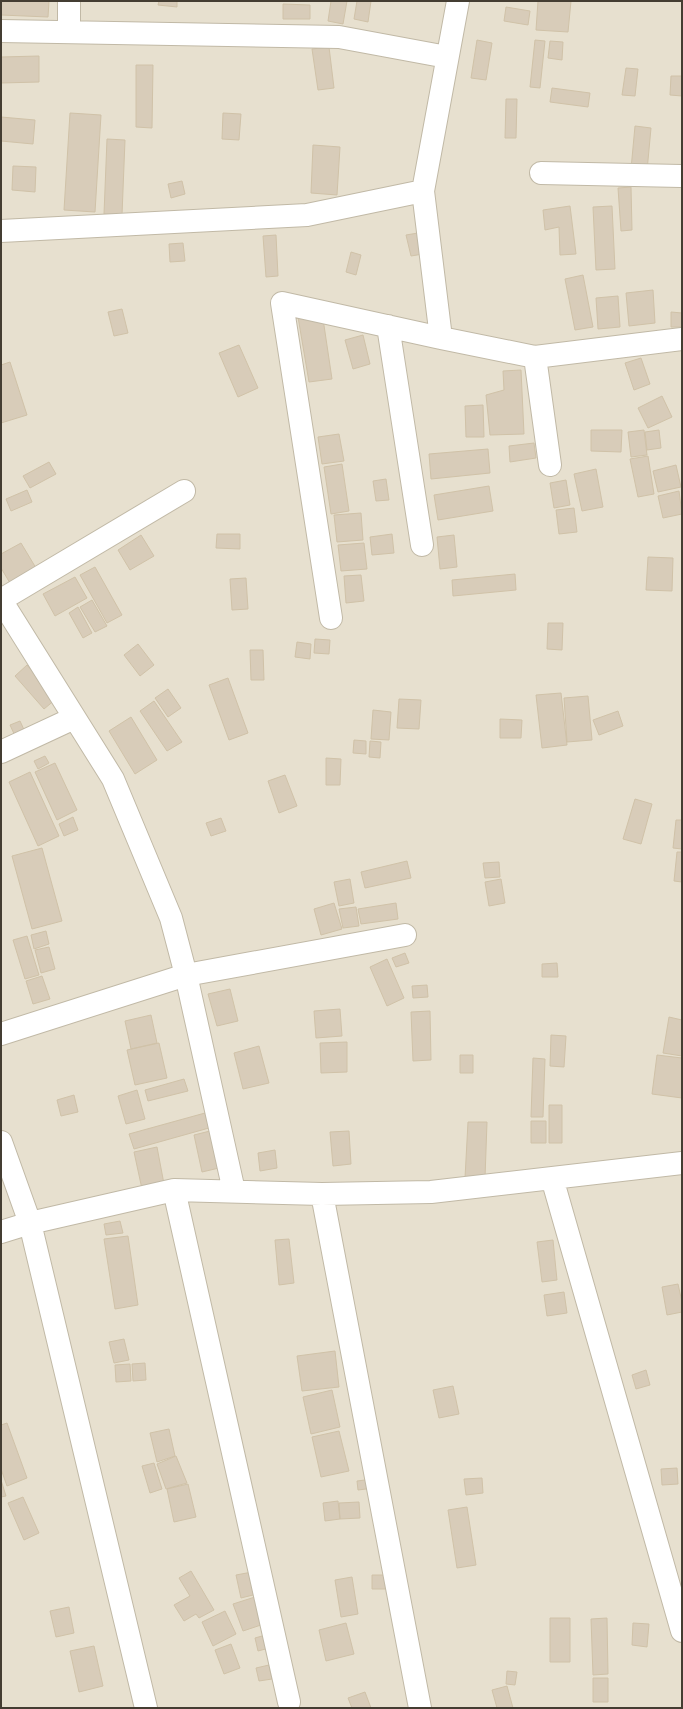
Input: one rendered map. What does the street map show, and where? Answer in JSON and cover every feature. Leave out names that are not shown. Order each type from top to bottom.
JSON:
[{"type":"street","points":[[69,1],[70,32]]},
{"type":"street","points":[[441,338],[423,191],[458,1]]},
{"type":"street","points":[[1,31],[339,37],[447,57]]},
{"type":"street","points":[[541,173],[682,175]]},
{"type":"street","points":[[1,231],[307,215],[423,191]]},
{"type":"street","points":[[331,618],[282,303],[535,357],[682,339]]},
{"type":"street","points":[[388,326],[422,545]]},
{"type":"street","points":[[535,357],[550,465]]},
{"type":"street","points":[[184,491],[1,600],[113,779],[171,918],[186,975],[234,1192]]},
{"type":"street","points":[[1,752],[74,718]]},
{"type":"street","points":[[1,1034],[186,975],[405,935]]},
{"type":"street","points":[[1,1142],[30,1223],[146,1708]]},
{"type":"street","points":[[1,1232],[30,1223],[174,1190],[322,1194],[432,1192],[682,1163]]},
{"type":"street","points":[[552,1178],[682,1631]]},
{"type":"street","points":[[174,1190],[289,1702]]},
{"type":"street","points":[[322,1194],[420,1708]]},
{"type":"shaded area","points":[[1,1],[682,1],[682,1708],[1,1708]]},
{"type":"building","points":[[1,1],[49,1],[48,17],[1,15]]},
{"type":"building","points":[[159,1],[177,1],[177,7],[158,5]]},
{"type":"building","points":[[331,1],[347,1],[343,24],[328,21]]},
{"type":"building","points":[[357,1],[371,1],[368,22],[354,19]]},
{"type":"building","points":[[538,1],[571,1],[568,32],[536,30]]},
{"type":"building","points":[[283,4],[310,5],[310,19],[283,19]]},
{"type":"building","points":[[506,7],[530,11],[528,25],[504,21]]},
{"type":"building","points":[[477,40],[492,43],[486,80],[471,78]]},
{"type":"building","points":[[535,40],[545,41],[540,88],[530,87]]},
{"type":"building","points":[[550,41],[563,42],[562,60],[548,58]]},
{"type":"building","points":[[329,47],[334,88],[318,90],[312,49]]},
{"type":"building","points":[[39,56],[39,82],[1,83],[1,57]]},
{"type":"building","points":[[136,65],[153,65],[152,128],[136,127]]},
{"type":"building","points":[[626,68],[638,69],[635,96],[622,95]]},
{"type":"building","points":[[671,76],[682,76],[682,96],[670,95]]},
{"type":"building","points":[[552,88],[590,93],[588,107],[550,102]]},
{"type":"building","points":[[506,99],[517,99],[516,138],[505,138]]},
{"type":"building","points":[[70,113],[101,115],[95,212],[64,210]]},
{"type":"building","points":[[223,113],[241,114],[239,140],[222,139]]},
{"type":"building","points":[[1,117],[35,120],[33,144],[1,141]]},
{"type":"building","points":[[635,126],[651,128],[647,171],[631,169]]},
{"type":"building","points":[[107,139],[125,140],[122,215],[104,214]]},
{"type":"building","points":[[313,145],[340,147],[337,195],[311,193]]},
{"type":"building","points":[[13,166],[36,167],[35,192],[12,190]]},
{"type":"building","points":[[182,181],[185,194],[171,198],[168,184]]},
{"type":"building","points":[[631,187],[632,230],[621,231],[618,188]]},
{"type":"building","points":[[570,206],[576,254],[560,255],[559,227],[545,230],[543,210]]},
{"type":"building","points":[[612,206],[615,269],[596,270],[593,207]]},
{"type":"building","points":[[418,233],[423,254],[411,256],[406,235]]},
{"type":"building","points":[[276,235],[278,276],[266,277],[263,236]]},
{"type":"building","points":[[183,243],[185,261],[170,262],[169,244]]},
{"type":"building","points":[[351,252],[361,255],[356,275],[346,272]]},
{"type":"building","points":[[583,275],[593,327],[575,330],[565,279]]},
{"type":"building","points":[[653,290],[655,323],[629,326],[626,293]]},
{"type":"building","points":[[618,296],[620,327],[598,329],[596,298]]},
{"type":"building","points":[[122,309],[128,333],[114,336],[108,312]]},
{"type":"building","points":[[322,312],[332,379],[309,382],[298,317]]},
{"type":"building","points":[[671,312],[682,313],[682,327],[671,327]]},
{"type":"building","points":[[363,335],[370,364],[353,369],[345,340]]},
{"type":"building","points":[[239,345],[258,388],[238,397],[219,353]]},
{"type":"building","points":[[641,358],[650,384],[634,390],[625,363]]},
{"type":"building","points":[[10,362],[27,415],[1,423],[1,365]]},
{"type":"building","points":[[521,370],[524,434],[490,435],[486,395],[504,390],[503,371]]},
{"type":"building","points":[[662,396],[672,417],[648,428],[638,408]]},
{"type":"building","points":[[483,405],[484,437],[466,437],[465,406]]},
{"type":"building","points":[[591,430],[622,430],[621,452],[591,451]]},
{"type":"building","points":[[644,430],[647,455],[631,457],[628,432]]},
{"type":"building","points":[[659,430],[661,448],[647,450],[645,432]]},
{"type":"building","points":[[339,434],[344,461],[322,464],[318,437]]},
{"type":"building","points":[[534,443],[536,458],[510,462],[509,446]]},
{"type":"building","points":[[488,449],[490,473],[431,479],[429,454]]},
{"type":"building","points":[[648,456],[654,494],[638,497],[630,459]]},
{"type":"building","points":[[49,462],[56,474],[30,488],[23,476]]},
{"type":"building","points":[[342,464],[349,511],[331,514],[324,467]]},
{"type":"building","points":[[676,465],[681,487],[658,492],[653,471]]},
{"type":"building","points":[[596,469],[603,507],[582,511],[574,474]]},
{"type":"building","points":[[386,479],[389,500],[376,501],[373,481]]},
{"type":"building","points":[[566,480],[570,505],[554,508],[550,483]]},
{"type":"building","points":[[489,486],[493,511],[438,520],[434,495]]},
{"type":"building","points":[[27,490],[32,502],[11,511],[6,499]]},
{"type":"building","points":[[679,491],[682,514],[663,518],[658,496]]},
{"type":"building","points":[[574,508],[577,532],[559,534],[556,510]]},
{"type":"building","points":[[361,513],[363,540],[337,542],[334,515]]},
{"type":"building","points":[[217,534],[240,534],[240,549],[216,548]]},
{"type":"building","points":[[392,534],[394,553],[372,555],[370,537]]},
{"type":"building","points":[[141,535],[154,556],[130,570],[118,550]]},
{"type":"building","points":[[454,535],[457,567],[440,569],[437,537]]},
{"type":"building","points":[[21,543],[36,568],[10,583],[1,568],[1,554]]},
{"type":"building","points":[[364,543],[367,569],[341,571],[338,545]]},
{"type":"building","points":[[648,557],[673,558],[672,591],[646,590]]},
{"type":"building","points":[[95,567],[122,615],[107,623],[80,575]]},
{"type":"building","points":[[515,574],[516,590],[453,596],[452,580]]},
{"type":"building","points":[[361,575],[364,601],[346,603],[344,576]]},
{"type":"building","points":[[75,577],[87,598],[55,616],[43,594]]},
{"type":"building","points":[[246,578],[248,609],[232,610],[230,579]]},
{"type":"building","points":[[92,600],[107,626],[95,632],[80,607]]},
{"type":"building","points":[[78,607],[92,633],[83,638],[69,613]]},
{"type":"building","points":[[548,623],[563,623],[562,650],[547,649]]},
{"type":"building","points":[[315,639],[330,640],[329,654],[314,653]]},
{"type":"building","points":[[297,642],[311,644],[310,659],[295,657]]},
{"type":"building","points":[[138,644],[154,665],[140,676],[124,655]]},
{"type":"building","points":[[250,650],[263,650],[264,680],[251,680]]},
{"type":"building","points":[[27,665],[56,699],[44,709],[15,676]]},
{"type":"building","points":[[228,678],[248,733],[229,740],[209,685]]},
{"type":"building","points":[[168,689],[181,708],[168,717],[155,698]]},
{"type":"building","points":[[561,693],[567,745],[542,748],[536,695]]},
{"type":"building","points":[[588,696],[592,740],[567,742],[564,698]]},
{"type":"building","points":[[399,699],[421,700],[419,729],[397,728]]},
{"type":"building","points":[[154,701],[182,742],[167,751],[140,711]]},
{"type":"building","points":[[373,710],[391,712],[389,740],[371,739]]},
{"type":"building","points":[[618,711],[623,726],[599,735],[593,720]]},
{"type":"building","points":[[131,717],[157,760],[135,774],[109,731]]},
{"type":"building","points":[[500,719],[522,720],[521,738],[500,738]]},
{"type":"building","points":[[20,721],[26,734],[16,738],[10,725]]},
{"type":"building","points":[[354,740],[366,741],[366,754],[353,753]]},
{"type":"building","points":[[370,741],[381,742],[380,758],[369,757]]},
{"type":"building","points":[[45,756],[49,763],[38,769],[34,761]]},
{"type":"building","points":[[326,758],[341,759],[340,785],[326,785]]},
{"type":"building","points":[[55,763],[77,810],[57,820],[35,772]]},
{"type":"building","points":[[30,772],[59,836],[38,846],[9,782]]},
{"type":"building","points":[[285,775],[297,806],[279,813],[268,781]]},
{"type":"building","points":[[635,799],[652,804],[641,844],[623,839]]},
{"type":"building","points":[[73,817],[78,830],[64,836],[59,824]]},
{"type":"building","points":[[221,818],[226,831],[211,836],[206,823]]},
{"type":"building","points":[[676,820],[682,820],[682,849],[673,848]]},
{"type":"building","points":[[42,848],[62,921],[32,929],[12,856]]},
{"type":"building","points":[[677,852],[682,852],[682,882],[674,881]]},
{"type":"building","points":[[407,861],[411,878],[365,888],[361,872]]},
{"type":"building","points":[[499,862],[500,877],[485,878],[483,863]]},
{"type":"building","points":[[350,879],[354,903],[339,906],[334,882]]},
{"type":"building","points":[[501,879],[505,903],[489,906],[485,882]]},
{"type":"building","points":[[334,903],[342,929],[321,935],[314,909]]},
{"type":"building","points":[[396,903],[398,919],[361,924],[358,909]]},
{"type":"building","points":[[356,907],[359,926],[343,928],[339,909]]},
{"type":"building","points":[[46,931],[49,944],[34,949],[31,935]]},
{"type":"building","points":[[27,936],[39,975],[25,979],[13,940]]},
{"type":"building","points":[[49,947],[55,969],[41,973],[35,950]]},
{"type":"building","points":[[405,953],[409,963],[396,967],[392,958]]},
{"type":"building","points":[[387,959],[404,998],[387,1006],[370,967]]},
{"type":"building","points":[[557,963],[558,977],[542,977],[542,964]]},
{"type":"building","points":[[42,976],[50,999],[33,1004],[26,981]]},
{"type":"building","points":[[427,985],[428,997],[413,998],[412,986]]},
{"type":"building","points":[[230,989],[238,1021],[217,1026],[208,994]]},
{"type":"building","points":[[340,1009],[342,1036],[316,1038],[314,1011]]},
{"type":"building","points":[[430,1011],[431,1060],[413,1061],[411,1012]]},
{"type":"building","points":[[151,1015],[157,1043],[131,1049],[125,1021]]},
{"type":"building","points":[[669,1017],[682,1020],[682,1056],[663,1053]]},
{"type":"building","points":[[551,1035],[566,1036],[564,1067],[550,1066]]},
{"type":"building","points":[[347,1042],[347,1072],[321,1073],[320,1043]]},
{"type":"building","points":[[159,1043],[167,1078],[135,1085],[127,1050]]},
{"type":"building","points":[[259,1046],[269,1083],[243,1089],[234,1053]]},
{"type":"building","points":[[460,1055],[473,1055],[473,1073],[460,1073]]},
{"type":"building","points":[[657,1055],[682,1058],[682,1098],[652,1094]]},
{"type":"building","points":[[533,1058],[545,1059],[543,1117],[531,1117]]},
{"type":"building","points":[[184,1079],[188,1091],[148,1101],[145,1090]]},
{"type":"building","points":[[137,1090],[145,1119],[126,1124],[118,1096]]},
{"type":"building","points":[[74,1095],[78,1112],[61,1116],[57,1100]]},
{"type":"building","points":[[549,1105],[562,1105],[562,1143],[549,1143]]},
{"type":"building","points":[[205,1113],[209,1128],[134,1149],[129,1134]]},
{"type":"building","points":[[531,1121],[546,1121],[546,1143],[531,1143]]},
{"type":"building","points":[[468,1122],[487,1122],[485,1178],[465,1178]]},
{"type":"building","points":[[210,1131],[219,1168],[202,1172],[194,1135]]},
{"type":"building","points":[[349,1131],[351,1164],[333,1166],[330,1132]]},
{"type":"building","points":[[157,1147],[164,1184],[142,1189],[134,1152]]},
{"type":"building","points":[[275,1150],[277,1168],[260,1171],[258,1153]]},
{"type":"building","points":[[120,1221],[123,1233],[106,1235],[104,1224]]},
{"type":"building","points":[[128,1236],[138,1305],[115,1309],[104,1239]]},
{"type":"building","points":[[289,1239],[294,1283],[279,1285],[275,1240]]},
{"type":"building","points":[[553,1240],[557,1280],[542,1282],[537,1242]]},
{"type":"building","points":[[678,1284],[682,1302],[682,1312],[667,1315],[662,1287]]},
{"type":"building","points":[[564,1292],[567,1313],[547,1316],[544,1295]]},
{"type":"building","points":[[124,1339],[129,1360],[114,1363],[109,1342]]},
{"type":"building","points":[[335,1351],[339,1387],[302,1391],[297,1356]]},
{"type":"building","points":[[145,1363],[146,1380],[133,1381],[132,1364]]},
{"type":"building","points":[[130,1364],[131,1381],[116,1382],[115,1365]]},
{"type":"building","points":[[646,1370],[650,1385],[636,1389],[632,1375]]},
{"type":"building","points":[[453,1386],[459,1414],[439,1418],[433,1390]]},
{"type":"building","points":[[332,1390],[340,1427],[311,1434],[303,1397]]},
{"type":"building","points":[[7,1423],[27,1478],[7,1486],[1,1469],[1,1425]]},
{"type":"building","points":[[169,1429],[175,1456],[157,1462],[150,1433]]},
{"type":"building","points":[[339,1431],[349,1471],[321,1477],[312,1437]]},
{"type":"building","points":[[176,1456],[187,1483],[166,1489],[157,1464]]},
{"type":"building","points":[[154,1463],[162,1489],[150,1493],[142,1466]]},
{"type":"building","points":[[677,1468],[678,1484],[662,1485],[661,1469]]},
{"type":"building","points":[[482,1478],[483,1493],[466,1495],[464,1479]]},
{"type":"building","points":[[373,1479],[374,1488],[358,1490],[357,1481]]},
{"type":"building","points":[[1,1480],[6,1496],[1,1497]]},
{"type":"building","points":[[188,1484],[196,1517],[174,1522],[167,1489]]},
{"type":"building","points":[[23,1497],[39,1533],[24,1540],[8,1503]]},
{"type":"building","points":[[338,1501],[340,1519],[325,1521],[323,1503]]},
{"type":"building","points":[[359,1502],[360,1518],[340,1519],[339,1503]]},
{"type":"building","points":[[467,1507],[476,1565],[457,1568],[448,1510]]},
{"type":"building","points":[[191,1571],[214,1610],[199,1618],[196,1614],[184,1621],[174,1605],[190,1596],[179,1578]]},
{"type":"building","points":[[252,1572],[257,1594],[241,1598],[236,1575]]},
{"type":"building","points":[[372,1575],[386,1575],[386,1589],[372,1589]]},
{"type":"building","points":[[352,1577],[358,1614],[341,1617],[335,1580]]},
{"type":"building","points":[[258,1596],[267,1623],[243,1631],[233,1604]]},
{"type":"building","points":[[69,1607],[74,1633],[56,1637],[50,1611]]},
{"type":"building","points":[[225,1611],[236,1634],[213,1646],[202,1622]]},
{"type":"building","points":[[550,1618],[570,1618],[570,1662],[550,1662]]},
{"type":"building","points":[[607,1618],[608,1674],[593,1675],[591,1619]]},
{"type":"building","points":[[346,1623],[354,1654],[326,1661],[319,1630]]},
{"type":"building","points":[[633,1623],[649,1624],[647,1647],[632,1645]]},
{"type":"building","points":[[269,1634],[273,1647],[258,1651],[255,1638]]},
{"type":"building","points":[[231,1644],[240,1668],[224,1674],[215,1650]]},
{"type":"building","points":[[94,1646],[103,1686],[79,1692],[70,1651]]},
{"type":"building","points":[[269,1665],[272,1679],[259,1681],[256,1668]]},
{"type":"building","points":[[507,1671],[517,1672],[515,1685],[506,1684]]},
{"type":"building","points":[[593,1678],[608,1678],[608,1702],[593,1702]]},
{"type":"building","points":[[507,1686],[513,1708],[497,1708],[492,1690]]},
{"type":"building","points":[[365,1692],[371,1708],[352,1708],[348,1698]]}]
